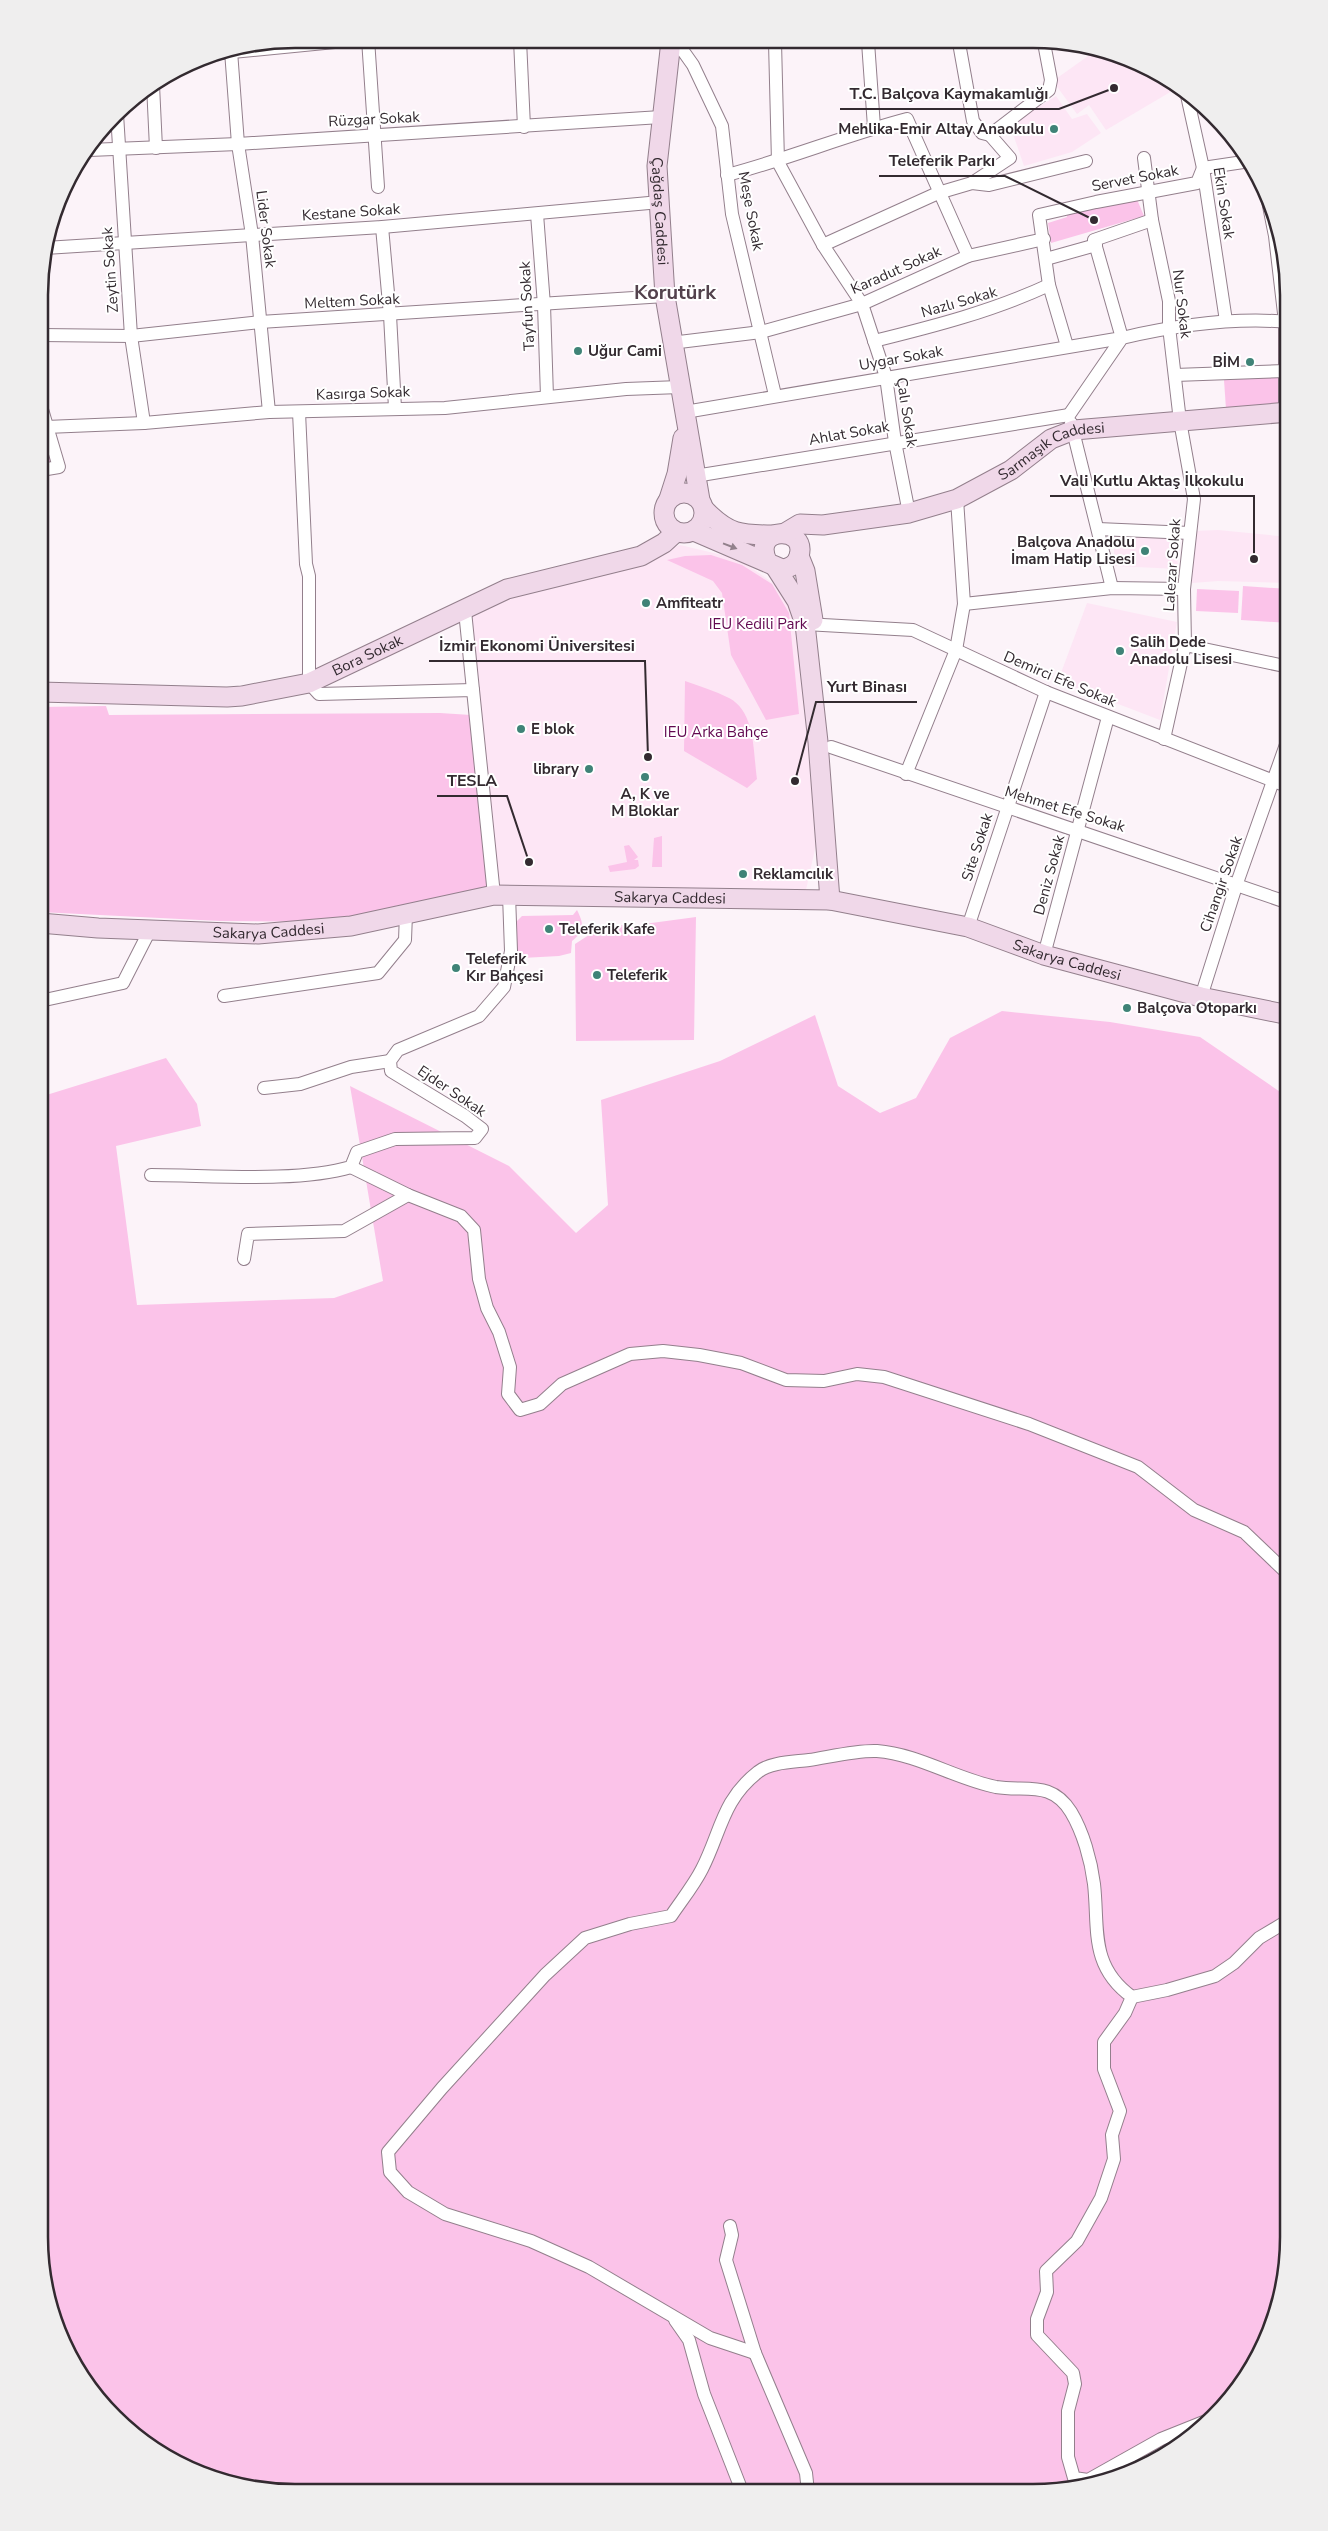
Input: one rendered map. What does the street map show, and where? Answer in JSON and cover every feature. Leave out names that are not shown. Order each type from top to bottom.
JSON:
[{"type":"main road","name":"Çağdaş Caddesi","points":[[670,48],[656,166],[660,202],[665,296],[695,476],[702,505]]},
{"type":"main road","name":"Çağdaş Caddesi","points":[[669,499],[677,474],[685,412]]},
{"type":"main road","name":"Sarmaşık Caddesi","points":[[789,542],[807,535],[823,525],[909,513],[957,499],[1011,470],[1071,422],[1180,421],[1280,413]]},
{"type":"main road","points":[[681,493],[694,495],[717,523],[732,532],[789,542],[793,566],[787,568],[771,564],[684,532],[666,523],[664,511],[669,499],[681,493]]},
{"type":"main road","points":[[684,532],[703,522],[702,505]]},
{"type":"main road","name":"Bora Sokak","points":[[47,692],[227,696],[309,683],[507,589],[641,556],[684,532]]},
{"type":"main road","points":[[789,542],[765,544],[765,556],[797,600],[810,624]]},
{"type":"main road","points":[[789,542],[805,571],[810,624],[811,671],[830,900]]},
{"type":"main road","name":"Sakarya Caddesi","points":[[47,924],[98,928],[151,928],[258,934],[351,926],[501,895],[830,900],[968,927],[1044,955],[1201,997],[1280,1013]]},
{"type":"street","points":[[368,48],[378,187]]},
{"type":"street","points":[[520,48],[524,127]]},
{"type":"street","name":"Meşe Sokak","points":[[681,48],[692,65],[722,126],[732,214],[775,395]]},
{"type":"street","points":[[775,48],[778,162]]},
{"type":"street","points":[[868,48],[874,127]]},
{"type":"street","points":[[823,245],[938,193],[972,183],[1010,158],[990,135],[982,133],[973,121],[960,48]]},
{"type":"street","points":[[990,135],[1049,90],[1051,80],[1045,48]]},
{"type":"street","name":"Lider Sokak","points":[[228,57],[238,144],[252,235],[269,412]]},
{"type":"street","points":[[153,92],[156,148]]},
{"type":"street","name":"Ekin Sokak","points":[[1188,102],[1203,168],[1226,320]]},
{"type":"street","name":"Rüzgar Sokak","points":[[94,150],[238,144],[661,117]]},
{"type":"street","points":[[727,175],[778,162],[874,127],[907,119],[938,193],[968,256]]},
{"type":"street","name":"Zeytin Sokak","points":[[117,123],[131,336],[144,423]]},
{"type":"street","name":"Nur Sokak","points":[[1144,158],[1152,220],[1169,301],[1169,327],[1180,421]]},
{"type":"street","points":[[972,183],[990,185],[1086,161]]},
{"type":"street","name":"Çalı Sokak","points":[[778,162],[823,245],[862,304],[886,377],[895,442],[909,513]]},
{"type":"street","points":[[1203,168],[1242,162]]},
{"type":"street","name":"Servet Sokak","points":[[1044,239],[1039,215],[1197,183],[1203,168]]},
{"type":"street","name":"Kestane Sokak","points":[[52,248],[124,245],[382,227],[660,202]]},
{"type":"street","name":"Tayfun Sokak","points":[[537,214],[544,305],[547,396]]},
{"type":"street","points":[[1112,588],[1071,422],[1122,338],[1094,240],[1152,220]]},
{"type":"street","points":[[382,227],[390,315],[395,408]]},
{"type":"street","points":[[1044,239],[1049,285],[1067,346]]},
{"type":"street","name":"Karadut Sokak","points":[[672,343],[761,332],[862,304],[968,256],[1044,239]]},
{"type":"street","points":[[1046,259],[1096,245]]},
{"type":"street","name":"Nazlı Sokak","points":[[874,341],[969,317],[1009,304],[1049,285]]},
{"type":"street","name":"Meltem Sokak","points":[[47,334],[131,336],[260,322],[665,296]]},
{"type":"street","name":"Uygar Sokak","points":[[685,412],[775,395],[1122,338],[1169,327],[1226,320],[1280,322]]},
{"type":"street","points":[[1175,375],[1280,371]]},
{"type":"street","name":"Kasırga Sokak","points":[[47,427],[144,423],[269,412],[445,408],[547,396],[680,387]]},
{"type":"street","points":[[299,412],[306,564],[310,576],[309,683],[319,694],[473,690]]},
{"type":"street","points":[[1044,418],[1051,439]]},
{"type":"street","name":"Ahlat Sokak","points":[[695,476],[1044,418],[1071,422]]},
{"type":"street","name":"Lalezar Sokak","points":[[1164,739],[1185,645],[1184,589],[1194,499],[1180,421]]},
{"type":"street","points":[[47,430],[59,467],[47,469]]},
{"type":"street","points":[[906,774],[956,650],[964,604],[957,499]]},
{"type":"street","points":[[1098,529],[1190,532]]},
{"type":"street","points":[[964,604],[1112,588],[1184,589]]},
{"type":"street","name":"Ejder Sokak","points":[[351,1167],[357,1152],[395,1139],[475,1138],[482,1129],[390,1071],[390,1061],[398,1050],[479,1016],[504,987],[511,951],[501,895],[464,611]]},
{"type":"street","name":"Demirci Efe Sokak","points":[[810,624],[914,630],[1046,692],[1280,784]]},
{"type":"street","points":[[1185,645],[1280,665]]},
{"type":"street","name":"Site Sokak","points":[[968,927],[1046,692]]},
{"type":"street","name":"Deniz Sokak","points":[[1044,955],[1108,717]]},
{"type":"street","name":"Mehmet Efe Sokak","points":[[831,747],[906,774],[1007,808],[1078,829],[1280,899]]},
{"type":"street","name":"Cihangir Sokak","points":[[1201,997],[1237,883],[1280,763]]},
{"type":"street","points":[[224,996],[378,973],[405,940],[406,914]]},
{"type":"street","points":[[47,999],[123,983],[151,928]]},
{"type":"street","points":[[264,1088],[300,1084],[351,1067],[390,1061]]},
{"type":"street","points":[[151,1175],[267,1176],[333,1172],[351,1167],[408,1195],[461,1216],[474,1230],[479,1279],[487,1308],[499,1332],[510,1367],[508,1394],[520,1410],[540,1404],[562,1384],[630,1354],[664,1351],[698,1355],[741,1363],[786,1380],[824,1381],[857,1374],[884,1377],[1029,1424],[1138,1467],[1194,1510],[1244,1532],[1280,1566]]},
{"type":"street","points":[[244,1259],[248,1234],[344,1231],[408,1195]]},
{"type":"street","points":[[755,2353],[710,2338],[589,2267],[531,2241],[445,2214],[408,2192],[390,2172],[388,2152],[442,2088],[545,1975],[585,1938],[630,1924],[671,1916],[702,1870],[732,1796],[759,1770],[788,1762],[876,1751],[919,1761],[997,1787],[1034,1787],[1056,1795],[1070,1811],[1084,1842],[1094,1883],[1097,1941],[1104,1964],[1122,1989],[1132,1997],[1167,1990],[1215,1976],[1234,1963],[1259,1938],[1280,1925]]},
{"type":"street","points":[[1081,2479],[1074,2478],[1068,2457],[1068,2411],[1075,2384],[1073,2373],[1037,2335],[1036,2318],[1047,2292],[1046,2271],[1077,2241],[1101,2198],[1114,2159],[1112,2135],[1120,2111],[1104,2069],[1104,2042],[1125,2013],[1132,1997]]},
{"type":"street","points":[[730,2226],[732,2234],[726,2260],[755,2353],[806,2473],[807,2484]]},
{"type":"street","points":[[672,2315],[689,2340],[704,2394],[739,2484]]},
{"type":"street","points":[[1096,2475],[1161,2439],[1190,2427]]},
{"type":"shaded area","points":[[1091,54],[1128,66],[1172,91],[1106,130],[1089,105],[1077,114],[1053,81]]},
{"type":"shaded area","name":"Mehlika-Emir Altay Anaokulu","points":[[1056,96],[1072,119],[1087,114],[1101,133],[1072,152],[1024,166],[1010,125]]},
{"type":"shaded area","points":[[1218,530],[1280,536],[1280,583],[1218,581],[1192,583],[1194,531]]},
{"type":"shaded area","name":"Balçova Anadolu İmam Hatip Lisesi","points":[[1113,534],[1176,537],[1178,569],[1115,566]]},
{"type":"shaded area","points":[[680,545],[739,559],[794,598],[817,818],[817,840],[804,899],[499,890],[471,612],[508,593],[623,565]]},
{"type":"shaded area","name":"Salih Dede Anadolu Lisesi","points":[[1087,603],[1177,622],[1160,720],[1058,681]]},
{"type":"green space","points":[[1136,197],[1144,216],[1051,243],[1048,223],[1067,217],[1066,212]]},
{"type":"green space","points":[[1280,375],[1280,405],[1226,409],[1224,380]]},
{"type":"green space","points":[[47,437],[56,466],[47,467]]},
{"type":"green space","name":"IEU Kedili Park","points":[[711,555],[742,565],[772,584],[789,613],[799,714],[766,720],[731,655],[722,593],[713,581],[667,560],[685,556]]},
{"type":"green space","points":[[1243,586],[1280,588],[1280,622],[1241,620]]},
{"type":"green space","points":[[1197,589],[1239,591],[1238,613],[1196,611]]},
{"type":"green space","name":"IEU Arka Bahçe","points":[[685,681],[729,698],[738,704],[744,713],[752,734],[757,779],[747,788],[684,751]]},
{"type":"green space","points":[[106,706],[109,715],[440,713],[471,715],[488,891],[321,922],[220,921],[47,912],[47,707]]},
{"type":"green space","points":[[662,836],[662,867],[652,867],[654,838]]},
{"type":"green space","points":[[629,845],[638,857],[634,860],[638,860],[639,866],[635,869],[610,872],[608,866],[627,862],[624,846]]},
{"type":"green space","name":"Teleferik Kafe","points":[[577,910],[582,927],[579,934],[572,941],[571,953],[559,956],[522,958],[516,949],[516,922],[522,916],[573,915]]},
{"type":"green space","points":[[696,917],[694,1040],[576,1041],[575,944],[603,926],[644,924]]},
{"type":"green space","points":[[1002,1011],[1110,1022],[1200,1037],[1280,1092],[1280,2253],[1272,2301],[1255,2346],[1230,2387],[1208,2411],[1171,2442],[1128,2465],[1082,2479],[1050,2483],[294,2484],[246,2479],[200,2465],[185,2458],[144,2433],[120,2411],[89,2374],[66,2331],[52,2285],[48,2253],[47,1095],[166,1058],[197,1104],[201,1126],[116,1146],[137,1305],[334,1298],[383,1281],[350,1086],[509,1166],[576,1233],[608,1205],[601,1100],[720,1061],[815,1015],[838,1086],[880,1113],[916,1098],[950,1038]]},
{"type":"place","name":"T.C. Balçova Kaymakamlığı","points":[[1114,88]]},
{"type":"place","name":"Mehlika-Emir Altay Anaokulu","points":[[1054,129]]},
{"type":"place","name":"Teleferik Parkı","points":[[1094,220]]},
{"type":"place","name":"Uğur Cami","points":[[578,351]]},
{"type":"place","name":"BİM","points":[[1250,362]]},
{"type":"place","name":"Balçova Anadolu İmam Hatip Lisesi","points":[[1145,551]]},
{"type":"place","name":"Vali Kutlu Aktaş İlkokulu","points":[[1254,559]]},
{"type":"place","name":"Amfiteatr","points":[[646,603]]},
{"type":"place","name":"Salih Dede Anadolu Lisesi","points":[[1120,651]]},
{"type":"place","name":"E blok","points":[[521,729]]},
{"type":"place","name":"İzmir Ekonomi Üniversitesi","points":[[648,757]]},
{"type":"place","name":"library","points":[[589,769]]},
{"type":"place","name":"A, K ve M Bloklar","points":[[645,777]]},
{"type":"place","name":"Yurt Binası","points":[[795,781]]},
{"type":"place","name":"TESLA","points":[[529,862]]},
{"type":"place","name":"Reklamcılık","points":[[743,874]]},
{"type":"place","name":"Teleferik Kafe","points":[[549,929]]},
{"type":"place","name":"Teleferik Kır Bahçesi","points":[[456,968]]},
{"type":"place","name":"Teleferik","points":[[597,975]]},
{"type":"place","name":"Balçova Otoparkı","points":[[1127,1008]]},
{"type":"district","name":"Korutürk","points":[[675,292]]}]
